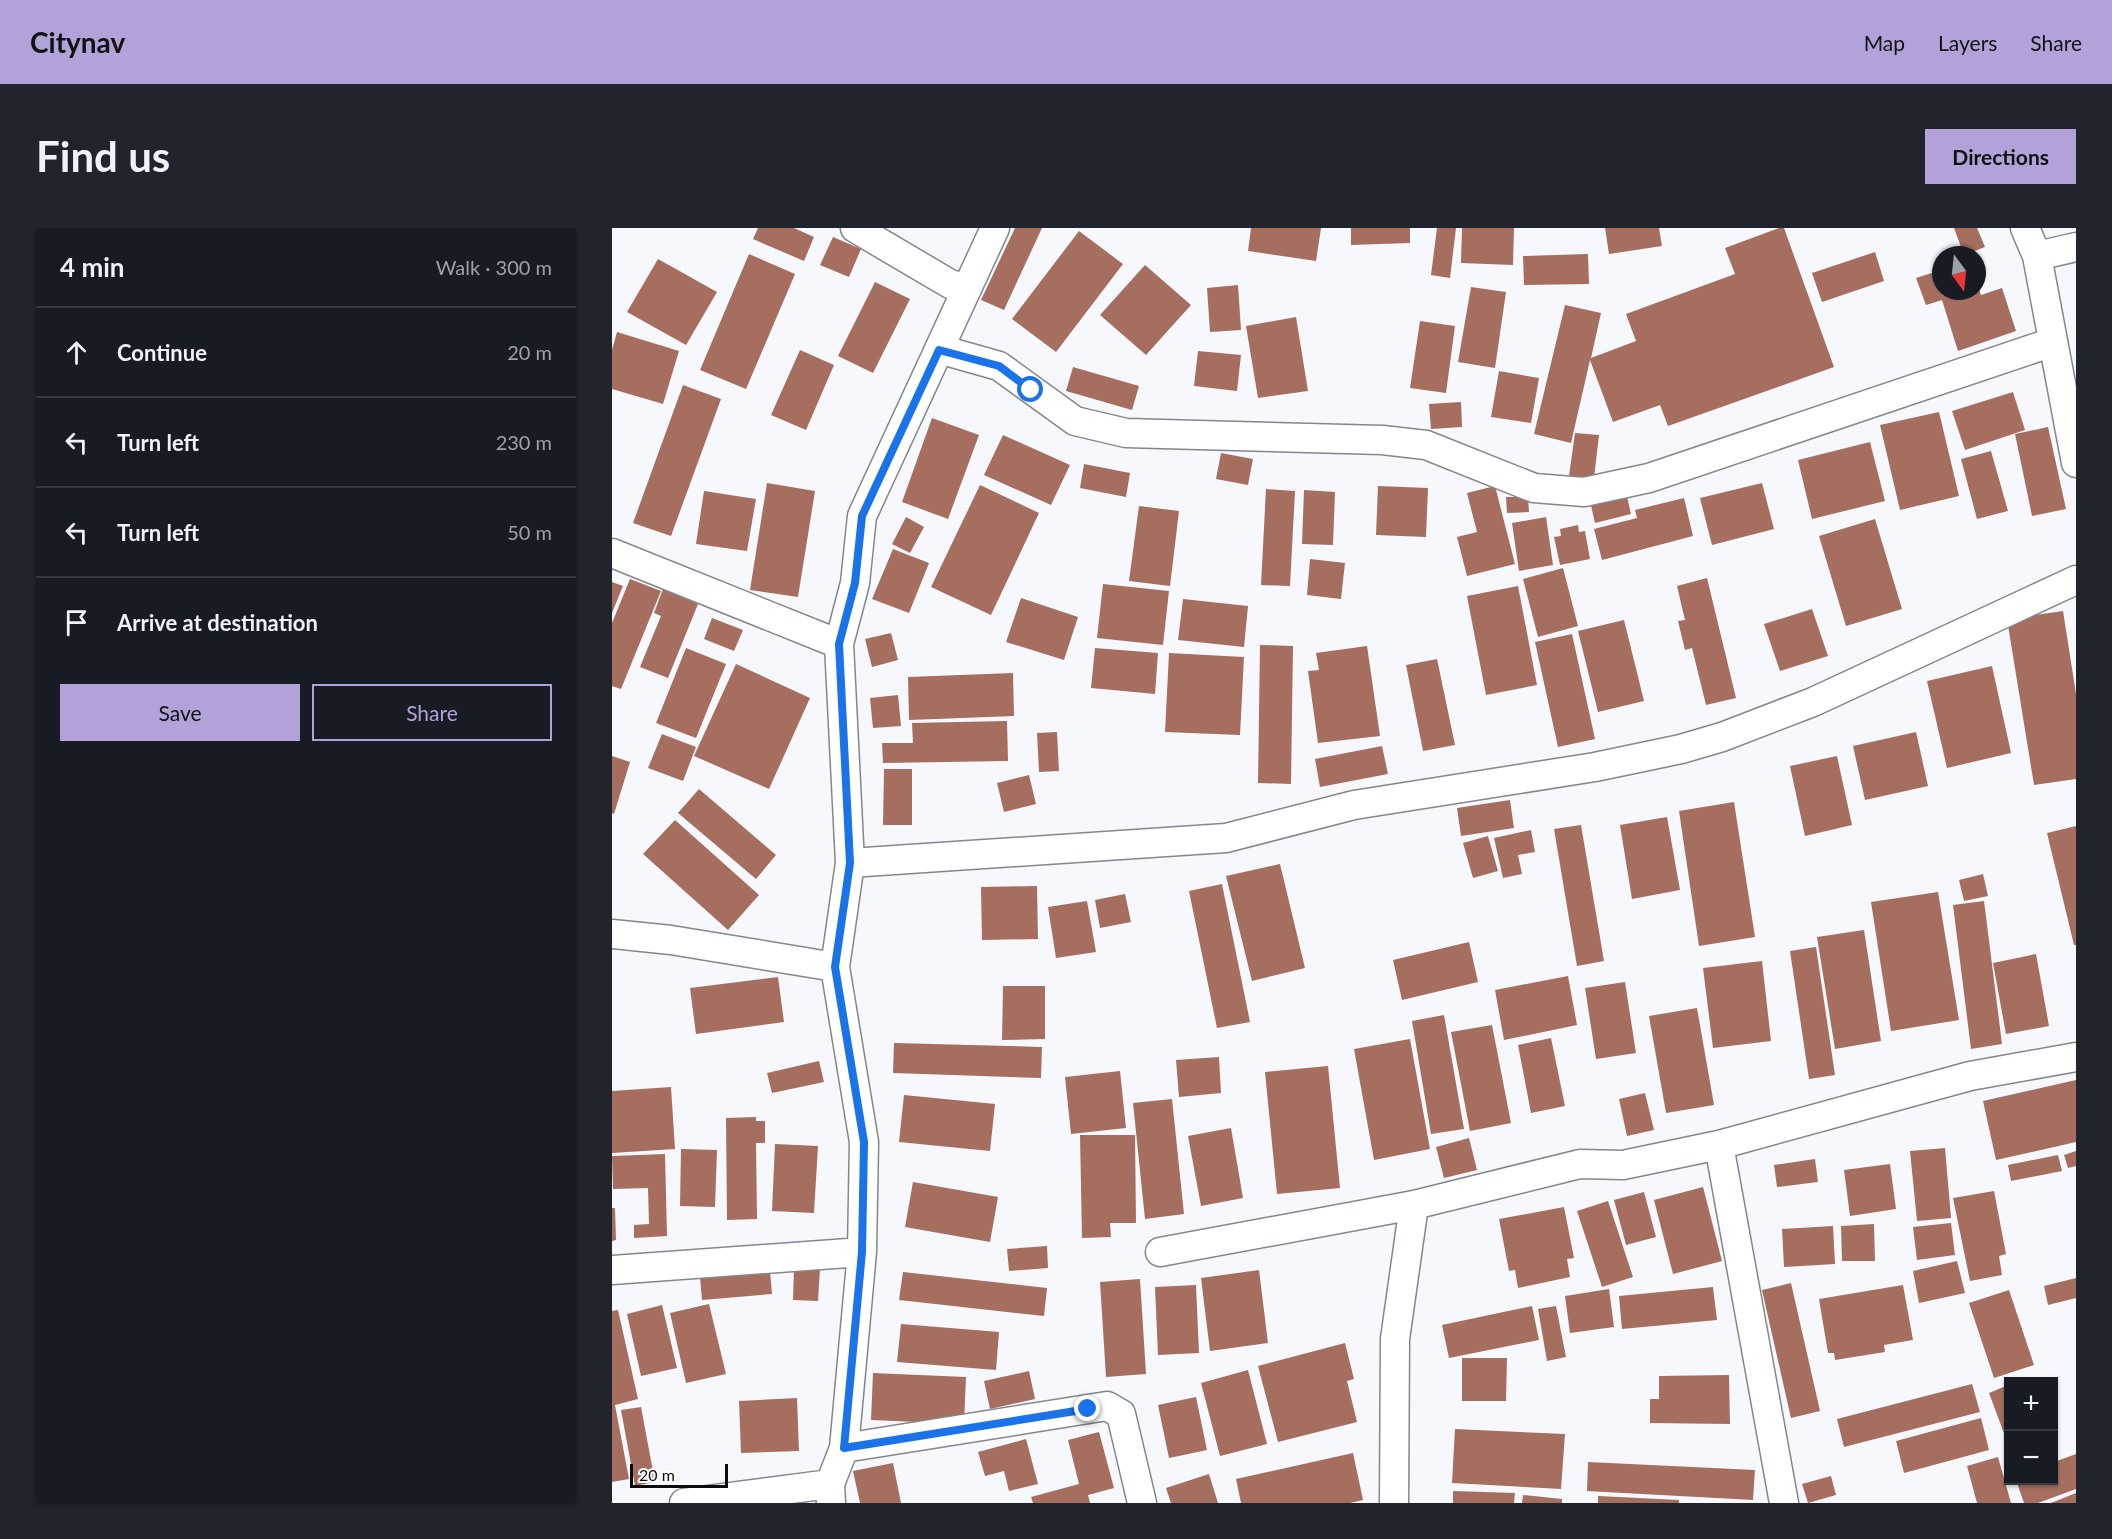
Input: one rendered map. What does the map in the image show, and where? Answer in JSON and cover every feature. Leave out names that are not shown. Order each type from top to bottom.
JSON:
[{"type":"street","points":[[855,228],[950,284],[967,289]]},
{"type":"street","points":[[684,1503],[830,1494],[844,1448],[862,1252],[864,1142],[835,967],[850,863],[839,644],[855,583],[862,516],[995,228]]},
{"type":"street","points":[[2025,228],[2037,256],[2076,463]]},
{"type":"street","points":[[2037,256],[2076,247]]},
{"type":"street","points":[[939,350],[999,366],[1075,421],[1126,433],[1370,439],[1426,445],[1534,488],[1584,492],[1649,478],[2053,342]]},
{"type":"street","points":[[612,553],[839,644]]},
{"type":"street","points":[[850,863],[1226,838],[1354,806],[1595,767],[1681,749],[1722,737],[1822,698],[2076,580]]},
{"type":"street","points":[[612,934],[671,940],[835,967]]},
{"type":"street","points":[[1160,1252],[1414,1205],[1580,1164],[1623,1165],[1719,1145],[1970,1076],[2076,1057]]},
{"type":"street","points":[[1719,1145],[1784,1503]]},
{"type":"street","points":[[1394,1503],[1395,1340],[1414,1205]]},
{"type":"street","points":[[612,1270],[862,1252]]},
{"type":"street","points":[[844,1448],[1107,1407],[1121,1414],[1142,1503]]},
{"type":"building","points":[[758,228],[794,228],[814,237],[804,261],[753,239]]},
{"type":"building","points":[[1015,228],[1042,228],[1004,310],[981,300]]},
{"type":"building","points":[[1251,228],[1321,228],[1316,261],[1248,251]]},
{"type":"building","points":[[1351,228],[1410,228],[1410,243],[1351,245]]},
{"type":"building","points":[[1437,228],[1456,228],[1450,278],[1431,275]]},
{"type":"building","points":[[1462,228],[1514,228],[1513,265],[1461,263]]},
{"type":"building","points":[[1605,228],[1659,228],[1662,246],[1609,254]]},
{"type":"building","points":[[1784,228],[1834,367],[1668,426],[1660,405],[1613,422],[1590,360],[1571,443],[1534,434],[1565,305],[1601,313],[1591,358],[1636,341],[1626,314],[1735,274],[1725,248]]},
{"type":"building","points":[[1954,228],[1977,228],[1985,246],[1961,246]]},
{"type":"building","points":[[1079,231],[1123,264],[1056,352],[1012,319]]},
{"type":"building","points":[[833,237],[861,249],[849,277],[820,265]]},
{"type":"building","points":[[1875,252],[1884,281],[1822,302],[1812,273]]},
{"type":"building","points":[[749,254],[795,274],[746,389],[700,370]]},
{"type":"building","points":[[1588,254],[1589,284],[1524,285],[1523,256]]},
{"type":"building","points":[[658,259],[717,292],[686,345],[627,312]]},
{"type":"building","points":[[1145,265],[1191,305],[1146,355],[1100,315]]},
{"type":"building","points":[[1932,273],[1932,300],[1942,300],[1926,305],[1916,278]]},
{"type":"building","points":[[875,282],[910,299],[873,373],[838,356]]},
{"type":"building","points":[[1238,285],[1241,330],[1210,332],[1207,288]]},
{"type":"building","points":[[1471,287],[1506,292],[1495,368],[1458,362]]},
{"type":"building","points":[[2002,288],[2016,331],[1958,351],[1942,300],[1986,300],[1986,293]]},
{"type":"building","points":[[1296,317],[1308,391],[1258,398],[1246,326]]},
{"type":"building","points":[[1420,321],[1455,326],[1446,393],[1410,388]]},
{"type":"building","points":[[617,332],[679,351],[663,404],[612,389],[612,350]]},
{"type":"building","points":[[800,350],[834,365],[806,430],[771,415]]},
{"type":"building","points":[[1198,351],[1241,355],[1237,391],[1194,386]]},
{"type":"building","points":[[1073,367],[1139,386],[1132,410],[1066,391]]},
{"type":"building","points":[[1499,371],[1539,378],[1531,423],[1491,417]]},
{"type":"building","points":[[683,385],[721,399],[671,536],[633,523]]},
{"type":"building","points":[[2013,392],[2025,430],[1965,450],[1952,411]]},
{"type":"building","points":[[1461,402],[1462,427],[1431,429],[1429,404]]},
{"type":"building","points":[[1939,412],[1959,496],[1900,510],[1880,425]]},
{"type":"building","points":[[932,418],[979,435],[948,519],[902,502]]},
{"type":"building","points":[[2048,427],[2066,509],[2032,516],[2015,434]]},
{"type":"building","points":[[1575,433],[1599,435],[1594,478],[1569,476]]},
{"type":"building","points":[[1003,435],[1070,465],[1051,505],[984,475]]},
{"type":"building","points":[[1870,442],[1885,501],[1812,519],[1798,460]]},
{"type":"building","points":[[1991,451],[2008,511],[1977,519],[1961,459]]},
{"type":"building","points":[[1221,453],[1253,459],[1248,485],[1216,479]]},
{"type":"building","points":[[1084,464],[1130,473],[1126,497],[1080,488]]},
{"type":"building","points":[[767,483],[815,491],[798,597],[750,590]]},
{"type":"building","points":[[1762,483],[1774,529],[1712,545],[1700,498]]},
{"type":"building","points":[[980,485],[1039,513],[991,615],[931,587]]},
{"type":"building","points":[[1378,486],[1428,488],[1426,537],[1376,535]]},
{"type":"building","points":[[1495,486],[1515,564],[1467,576],[1457,537],[1477,532],[1467,493]]},
{"type":"building","points":[[1266,489],[1295,491],[1290,586],[1261,585]]},
{"type":"building","points":[[1304,490],[1335,492],[1333,545],[1302,544]]},
{"type":"building","points":[[704,491],[756,499],[747,551],[696,544]]},
{"type":"building","points":[[1626,492],[1631,514],[1595,523],[1590,501]]},
{"type":"building","points":[[1506,497],[1528,497],[1529,512],[1507,513]]},
{"type":"building","points":[[1684,498],[1693,536],[1602,560],[1594,529],[1637,518],[1635,510]]},
{"type":"building","points":[[1139,506],[1179,511],[1170,586],[1129,581]]},
{"type":"building","points":[[906,517],[924,527],[910,553],[892,544]]},
{"type":"building","points":[[1546,517],[1553,565],[1519,571],[1512,523]]},
{"type":"building","points":[[1875,519],[1902,609],[1846,626],[1819,536]]},
{"type":"building","points":[[1578,525],[1579,532],[1585,531],[1590,559],[1560,565],[1554,537],[1561,536],[1560,529]]},
{"type":"building","points":[[893,549],[929,563],[909,613],[872,599]]},
{"type":"building","points":[[1310,559],[1345,563],[1341,599],[1307,595]]},
{"type":"building","points":[[1563,568],[1578,626],[1538,637],[1523,579]]},
{"type":"building","points":[[1707,578],[1736,698],[1706,705],[1692,648],[1685,650],[1678,621],[1685,620],[1677,586]]},
{"type":"building","points":[[630,579],[661,591],[621,689],[612,686],[612,623]]},
{"type":"building","points":[[612,582],[623,586],[612,613]]},
{"type":"building","points":[[1103,584],[1169,591],[1163,645],[1097,638]]},
{"type":"building","points":[[1518,586],[1537,685],[1486,695],[1467,596]]},
{"type":"building","points":[[663,589],[698,604],[668,678],[640,667],[661,616],[654,613]]},
{"type":"building","points":[[1021,598],[1078,617],[1064,660],[1006,642]]},
{"type":"building","points":[[1183,599],[1248,606],[1244,647],[1178,640]]},
{"type":"building","points":[[1812,609],[1828,656],[1780,671],[1764,624]]},
{"type":"building","points":[[2063,611],[2076,694],[2076,779],[2034,785],[2007,619]]},
{"type":"building","points":[[712,618],[743,630],[734,651],[704,639]]},
{"type":"building","points":[[1624,620],[1644,701],[1598,712],[1578,631]]},
{"type":"building","points":[[891,633],[898,660],[872,667],[865,639]]},
{"type":"building","points":[[1572,634],[1595,739],[1558,747],[1535,642]]},
{"type":"building","points":[[1260,645],[1293,646],[1291,784],[1258,783]]},
{"type":"building","points":[[1367,646],[1380,736],[1318,743],[1308,671],[1319,670],[1316,653]]},
{"type":"building","points":[[686,648],[726,664],[696,738],[656,723]]},
{"type":"building","points":[[1095,648],[1158,653],[1155,694],[1091,688]]},
{"type":"building","points":[[1169,653],[1244,657],[1240,735],[1165,732]]},
{"type":"building","points":[[1437,659],[1455,745],[1423,751],[1406,665]]},
{"type":"building","points":[[736,664],[810,698],[769,789],[694,756]]},
{"type":"building","points":[[1992,666],[2011,753],[1947,768],[1927,681]]},
{"type":"building","points":[[1013,673],[1014,716],[909,720],[908,677]]},
{"type":"building","points":[[898,695],[901,726],[873,728],[870,698]]},
{"type":"building","points":[[1007,721],[1008,761],[883,763],[882,743],[913,743],[912,723]]},
{"type":"building","points":[[1057,732],[1059,771],[1039,772],[1037,733]]},
{"type":"building","points":[[1916,732],[1928,786],[1865,800],[1853,746]]},
{"type":"building","points":[[662,734],[696,747],[683,781],[648,768]]},
{"type":"building","points":[[1382,746],[1388,774],[1320,787],[1315,759]]},
{"type":"building","points":[[612,756],[630,762],[614,814],[612,813]]},
{"type":"building","points":[[1837,756],[1852,825],[1805,836],[1790,766]]},
{"type":"building","points":[[884,769],[912,769],[912,825],[883,825]]},
{"type":"building","points":[[1029,775],[1036,804],[1004,812],[997,783]]},
{"type":"building","points":[[699,789],[776,855],[756,879],[678,813]]},
{"type":"building","points":[[1510,800],[1514,828],[1461,836],[1457,808]]},
{"type":"building","points":[[1734,802],[1755,937],[1699,946],[1679,811]]},
{"type":"building","points":[[1667,817],[1680,890],[1632,899],[1620,825]]},
{"type":"building","points":[[675,820],[759,895],[728,930],[643,854]]},
{"type":"building","points":[[1581,825],[1604,961],[1577,966],[1554,829]]},
{"type":"building","points":[[2076,826],[2076,945],[2074,945],[2047,833]]},
{"type":"building","points":[[1531,830],[1535,852],[1518,855],[1522,874],[1503,878],[1494,838]]},
{"type":"building","points":[[1488,836],[1498,871],[1473,878],[1463,843]]},
{"type":"building","points":[[1280,864],[1305,968],[1252,981],[1226,876]]},
{"type":"building","points":[[1983,874],[1988,896],[1964,901],[1959,880]]},
{"type":"building","points":[[1222,884],[1250,1022],[1217,1028],[1189,891]]},
{"type":"building","points":[[1037,886],[1038,939],[982,940],[981,887]]},
{"type":"building","points":[[1938,892],[1959,1020],[1891,1031],[1871,902]]},
{"type":"building","points":[[1125,894],[1131,922],[1100,928],[1095,900]]},
{"type":"building","points":[[1087,901],[1096,952],[1056,958],[1048,907]]},
{"type":"building","points":[[1984,901],[2002,1044],[1971,1049],[1953,905]]},
{"type":"building","points":[[1864,930],[1881,1041],[1835,1049],[1817,937]]},
{"type":"building","points":[[1469,942],[1478,982],[1402,1000],[1393,960]]},
{"type":"building","points":[[1816,947],[1835,1075],[1809,1079],[1790,951]]},
{"type":"building","points":[[2036,954],[2049,1026],[2006,1034],[1993,963]]},
{"type":"building","points":[[1762,961],[1771,1041],[1713,1048],[1703,968]]},
{"type":"building","points":[[1568,976],[1577,1025],[1504,1040],[1495,990]]},
{"type":"building","points":[[778,977],[784,1022],[696,1034],[690,988]]},
{"type":"building","points":[[1625,982],[1636,1053],[1596,1059],[1585,988]]},
{"type":"building","points":[[1003,986],[1045,986],[1045,1039],[1002,1040]]},
{"type":"building","points":[[1697,1008],[1714,1105],[1666,1113],[1649,1016]]},
{"type":"building","points":[[1444,1015],[1464,1129],[1431,1134],[1412,1021]]},
{"type":"building","points":[[1492,1025],[1511,1123],[1470,1131],[1451,1032]]},
{"type":"building","points":[[1551,1038],[1565,1106],[1531,1113],[1518,1045]]},
{"type":"building","points":[[1410,1039],[1430,1149],[1374,1160],[1354,1049]]},
{"type":"building","points":[[894,1043],[1042,1047],[1041,1078],[893,1073]]},
{"type":"building","points":[[1219,1057],[1221,1093],[1179,1097],[1176,1060]]},
{"type":"building","points":[[819,1061],[824,1082],[772,1093],[767,1073]]},
{"type":"building","points":[[1328,1066],[1340,1188],[1277,1194],[1265,1072]]},
{"type":"building","points":[[1120,1071],[1126,1128],[1071,1134],[1065,1077]]},
{"type":"building","points":[[2076,1080],[2076,1142],[1996,1160],[1983,1101]]},
{"type":"building","points":[[671,1087],[675,1149],[612,1153],[612,1091]]},
{"type":"building","points":[[1645,1093],[1654,1130],[1627,1136],[1619,1099]]},
{"type":"building","points":[[904,1095],[995,1104],[990,1151],[899,1142]]},
{"type":"building","points":[[1172,1099],[1184,1214],[1145,1219],[1133,1103]]},
{"type":"building","points":[[756,1117],[756,1121],[765,1121],[765,1143],[756,1143],[757,1219],[727,1220],[726,1118]]},
{"type":"building","points":[[1231,1128],[1243,1198],[1201,1206],[1188,1136]]},
{"type":"building","points":[[1080,1135],[1135,1135],[1136,1223],[1110,1223],[1111,1237],[1082,1238]]},
{"type":"building","points":[[1469,1138],[1477,1170],[1444,1178],[1436,1147]]},
{"type":"building","points":[[775,1144],[818,1146],[814,1213],[772,1211]]},
{"type":"building","points":[[1945,1148],[1951,1218],[1917,1221],[1910,1151]]},
{"type":"building","points":[[681,1149],[717,1150],[715,1207],[680,1206]]},
{"type":"building","points":[[2076,1151],[2076,1166],[2068,1168],[2064,1155]]},
{"type":"building","points":[[665,1154],[667,1236],[634,1238],[634,1225],[649,1224],[648,1188],[613,1189],[612,1156]]},
{"type":"building","points":[[2058,1155],[2062,1171],[2011,1181],[2008,1165]]},
{"type":"building","points":[[1815,1159],[1818,1182],[1777,1187],[1774,1165]]},
{"type":"building","points":[[1890,1164],[1896,1209],[1850,1216],[1844,1170]]},
{"type":"building","points":[[913,1182],[998,1197],[990,1242],[905,1227]]},
{"type":"building","points":[[1703,1187],[1722,1261],[1673,1274],[1654,1200]]},
{"type":"building","points":[[1994,1191],[2006,1254],[1999,1256],[2002,1275],[1970,1281],[1953,1198]]},
{"type":"building","points":[[1644,1192],[1656,1237],[1626,1245],[1614,1200]]},
{"type":"building","points":[[1608,1201],[1633,1277],[1602,1287],[1577,1211]]},
{"type":"building","points":[[1564,1207],[1574,1258],[1567,1259],[1570,1277],[1518,1288],[1515,1270],[1509,1271],[1499,1219]]},
{"type":"building","points":[[612,1208],[615,1208],[616,1240],[612,1241]]},
{"type":"building","points":[[1951,1223],[1955,1255],[1917,1260],[1913,1227]]},
{"type":"building","points":[[1874,1224],[1875,1261],[1842,1261],[1841,1226]]},
{"type":"building","points":[[1833,1226],[1835,1264],[1784,1267],[1782,1229]]},
{"type":"building","points":[[1047,1246],[1048,1268],[1009,1271],[1007,1249]]},
{"type":"building","points":[[1957,1261],[1965,1293],[1919,1303],[1913,1271]]},
{"type":"building","points":[[794,1268],[820,1269],[818,1301],[793,1300]]},
{"type":"building","points":[[1259,1270],[1268,1343],[1210,1351],[1201,1278]]},
{"type":"building","points":[[770,1271],[772,1294],[702,1300],[700,1277]]},
{"type":"building","points":[[903,1272],[1047,1288],[1044,1316],[899,1300]]},
{"type":"building","points":[[2076,1278],[2076,1298],[2048,1305],[2044,1286]]},
{"type":"building","points":[[1140,1279],[1146,1374],[1106,1377],[1100,1282]]},
{"type":"building","points":[[1791,1283],[1820,1411],[1791,1418],[1762,1290]]},
{"type":"building","points":[[1196,1285],[1199,1353],[1158,1355],[1155,1287]]},
{"type":"building","points":[[1903,1285],[1913,1340],[1884,1345],[1885,1352],[1835,1360],[1834,1353],[1828,1353],[1819,1299]]},
{"type":"building","points":[[1713,1287],[1717,1320],[1622,1329],[1619,1296]]},
{"type":"building","points":[[1609,1289],[1614,1327],[1570,1333],[1565,1296]]},
{"type":"building","points":[[2009,1290],[2034,1365],[1994,1378],[1969,1303]]},
{"type":"building","points":[[709,1304],[726,1374],[686,1383],[670,1313]]},
{"type":"building","points":[[662,1305],[677,1368],[641,1376],[627,1314]]},
{"type":"building","points":[[1532,1306],[1539,1340],[1449,1358],[1442,1325]]},
{"type":"building","points":[[1556,1306],[1566,1357],[1547,1361],[1538,1309]]},
{"type":"building","points":[[618,1310],[638,1399],[615,1405],[629,1479],[612,1482],[612,1311]]},
{"type":"building","points":[[901,1324],[999,1332],[996,1370],[897,1362]]},
{"type":"building","points":[[1345,1343],[1354,1379],[1347,1381],[1357,1422],[1278,1442],[1258,1366]]},
{"type":"building","points":[[1462,1358],[1507,1358],[1506,1401],[1462,1401]]},
{"type":"building","points":[[1248,1370],[1267,1444],[1220,1456],[1201,1383]]},
{"type":"building","points":[[1029,1371],[1035,1399],[990,1409],[984,1381]]},
{"type":"building","points":[[873,1373],[966,1377],[964,1424],[871,1420]]},
{"type":"building","points":[[1729,1375],[1730,1424],[1650,1423],[1650,1399],[1659,1399],[1659,1376]]},
{"type":"building","points":[[1972,1384],[1980,1412],[1844,1447],[1837,1419]]},
{"type":"building","points":[[2004,1387],[2004,1433],[1989,1393]]},
{"type":"building","points":[[1196,1397],[1207,1450],[1169,1458],[1158,1405]]},
{"type":"building","points":[[797,1398],[799,1451],[741,1453],[739,1401]]},
{"type":"building","points":[[641,1407],[655,1482],[635,1486],[621,1410]]},
{"type":"building","points":[[1981,1418],[1989,1450],[1904,1473],[1896,1441]]},
{"type":"building","points":[[1455,1429],[1565,1434],[1561,1489],[1452,1483]]},
{"type":"building","points":[[1099,1432],[1114,1488],[1088,1495],[1090,1503],[1033,1503],[1031,1497],[1079,1484],[1068,1440]]},
{"type":"building","points":[[1026,1439],[1038,1484],[1009,1491],[1004,1471],[985,1476],[978,1452]]},
{"type":"building","points":[[1353,1453],[1363,1500],[1350,1503],[1241,1503],[1236,1479]]},
{"type":"building","points":[[2076,1454],[2076,1489],[2038,1503],[2024,1503],[2018,1485],[2058,1485],[2058,1461]]},
{"type":"building","points":[[1998,1457],[2004,1485],[2011,1503],[1977,1503],[1967,1466]]},
{"type":"building","points":[[1588,1462],[1755,1470],[1753,1500],[1587,1491]]},
{"type":"building","points":[[893,1463],[901,1503],[860,1503],[853,1471]]},
{"type":"building","points":[[1209,1474],[1218,1503],[1171,1503],[1166,1488]]},
{"type":"building","points":[[1831,1476],[1836,1495],[1808,1503],[1802,1484]]},
{"type":"building","points":[[1453,1491],[1515,1493],[1514,1503],[1453,1503]]},
{"type":"building","points":[[2076,1493],[2076,1503],[2051,1503]]},
{"type":"building","points":[[1523,1495],[1562,1499],[1562,1503],[1522,1503]]},
{"type":"building","points":[[1598,1496],[1679,1500],[1679,1503],[1598,1503]]},
{"type":"route","points":[[1031,390],[999,366],[939,350],[862,516],[855,583],[839,644],[850,863],[835,967],[864,1142],[862,1252],[844,1448],[1088,1409]]}]
